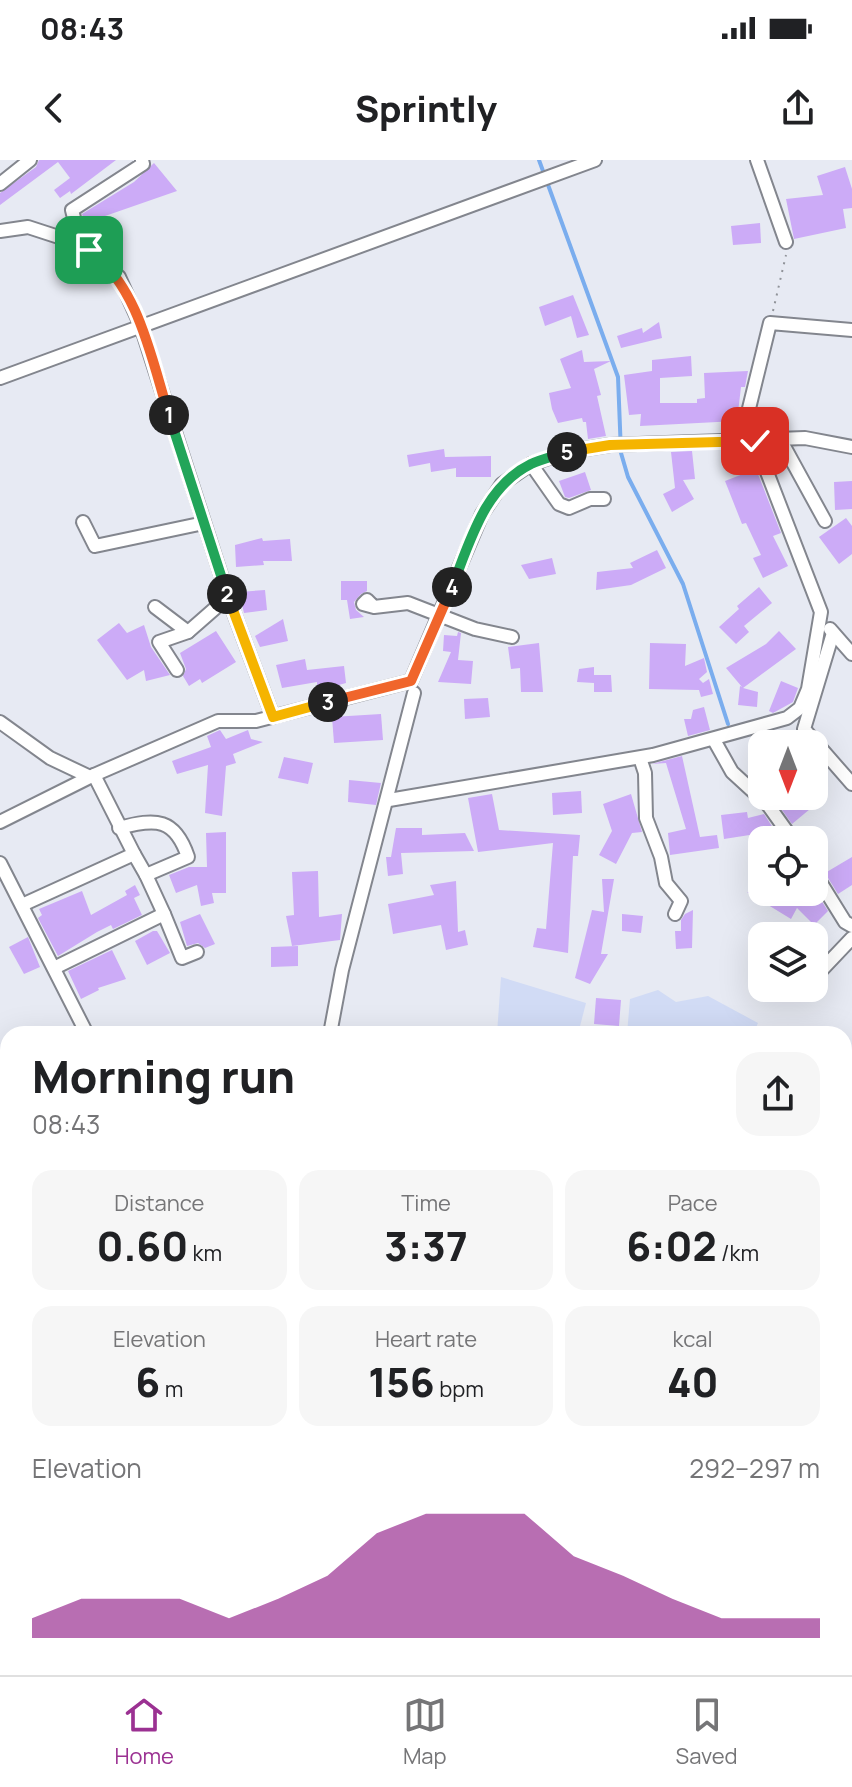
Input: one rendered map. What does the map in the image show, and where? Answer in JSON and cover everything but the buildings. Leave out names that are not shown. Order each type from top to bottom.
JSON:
[{"type":"street","points":[[0,184],[30,160]]},
{"type":"street","points":[[81,246],[72,210],[143,164],[142,160]]},
{"type":"street","points":[[0,378],[595,160]]},
{"type":"street","points":[[757,160],[786,242]]},
{"type":"street","points":[[0,231],[28,227],[81,246],[107,263],[119,277],[141,326],[228,597],[273,717]]},
{"type":"street","points":[[741,441],[770,323],[852,330]]},
{"type":"street","points":[[0,822],[92,776],[218,721],[256,721],[411,681],[482,514],[502,484],[531,464],[567,452],[612,445],[805,438],[852,447]]},
{"type":"street","points":[[780,439],[825,521]]},
{"type":"street","points":[[755,441],[821,612],[833,633],[852,654]]},
{"type":"street","points":[[531,464],[559,504],[569,508],[590,499],[604,499]]},
{"type":"street","points":[[83,522],[95,546],[204,523]]},
{"type":"street","points":[[177,670],[159,642],[188,632],[228,597]]},
{"type":"street","points":[[374,607],[408,603],[475,629],[512,637]]},
{"type":"street","points":[[155,607],[188,632]]},
{"type":"street","points":[[389,800],[640,758],[787,718],[800,708],[808,689],[820,633],[821,612]]},
{"type":"street","points":[[833,633],[804,729],[852,784]]},
{"type":"street","points":[[332,1026],[342,970],[389,800],[414,693]]},
{"type":"street","points":[[0,722],[50,758],[92,776],[146,875],[182,958],[197,952]]},
{"type":"street","points":[[714,740],[732,772],[768,805],[783,826]]},
{"type":"street","points":[[640,758],[645,773],[646,818],[661,857],[666,883],[681,901],[675,914]]},
{"type":"street","points":[[119,828],[142,822],[162,823],[180,835],[188,857],[146,875]]},
{"type":"street","points":[[22,905],[134,854]]},
{"type":"street","points":[[0,863],[83,1026]]},
{"type":"street","points":[[828,895],[845,922],[852,926]]},
{"type":"street","points":[[54,968],[164,914]]},
{"type":"street","points":[[828,963],[852,938]]},
{"type":"path","points":[[770,323],[787,251],[786,242]]},
{"type":"shaded area","points":[[501,977],[586,1003],[580,1026],[498,1026]]},
{"type":"shaded area","points":[[658,990],[676,1002],[708,996],[758,1023],[757,1026],[628,1026],[630,999]]},
{"type":"waterway","points":[[539,160],[618,377],[621,453],[628,477],[683,584],[728,724]]},
{"type":"route","points":[[89,250],[119,277],[141,326],[228,597],[273,717],[411,681],[482,514],[502,484],[531,464],[567,452],[610,445],[755,441]]}]
